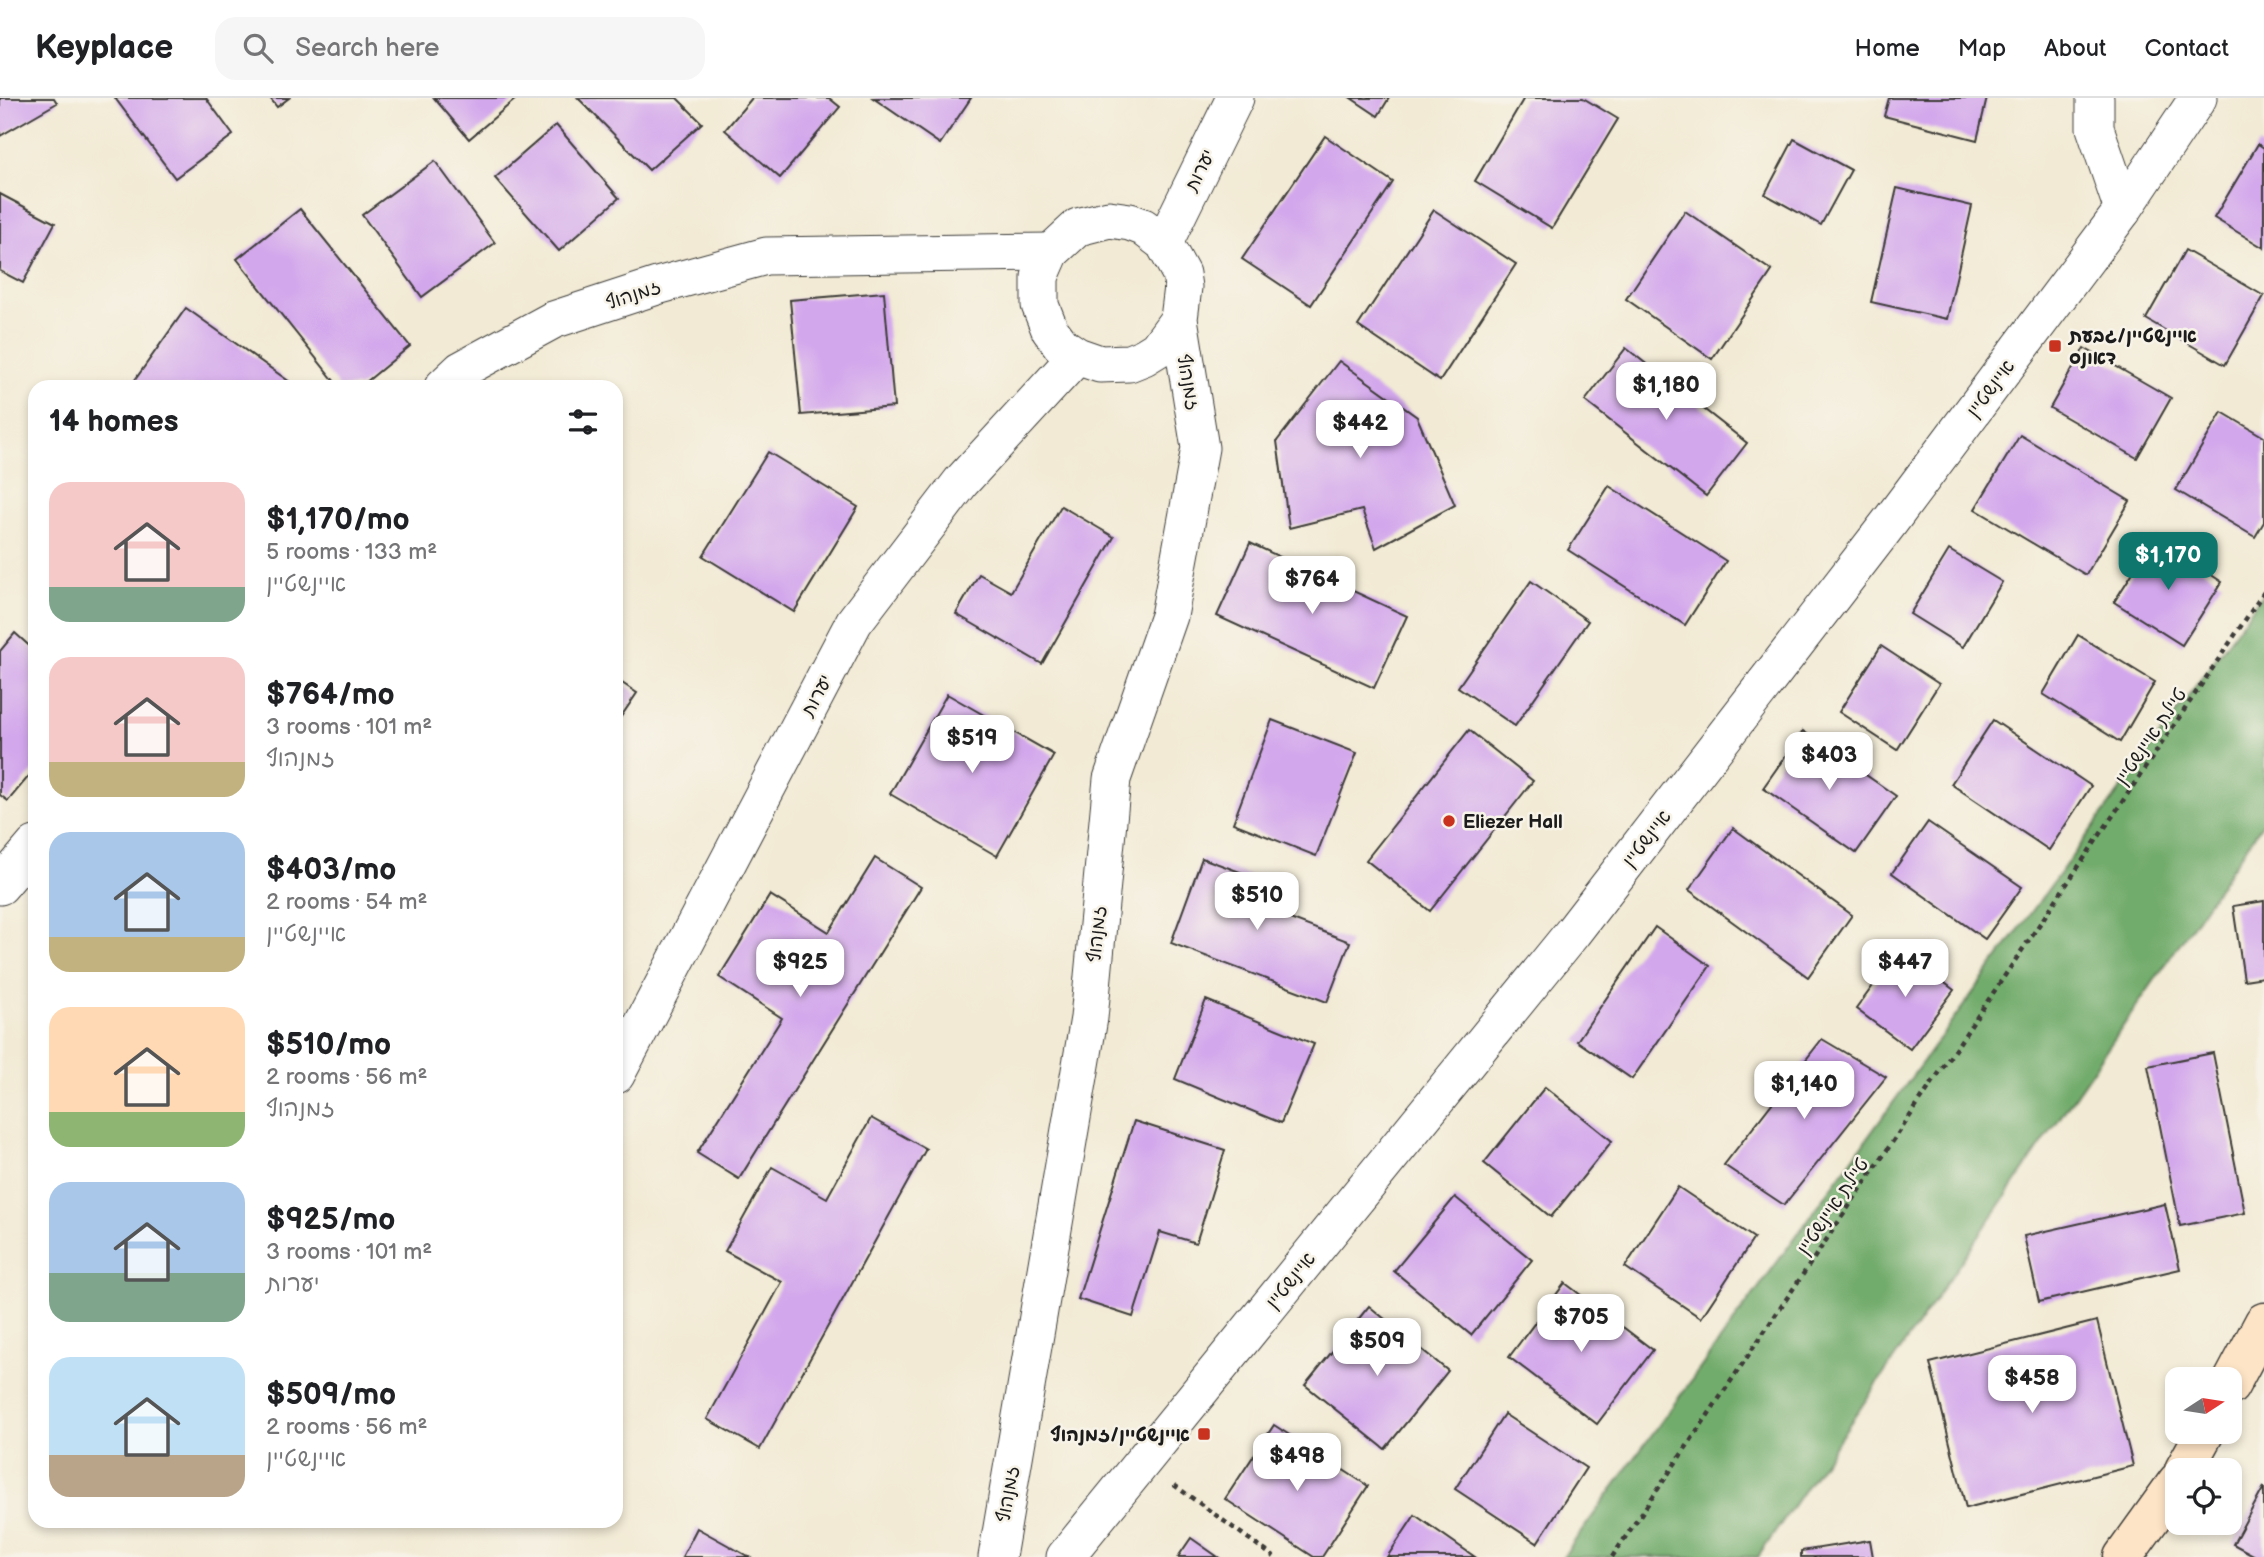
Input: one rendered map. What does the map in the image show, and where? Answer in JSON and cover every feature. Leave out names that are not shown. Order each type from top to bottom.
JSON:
[{"type":"street","name":"יערות","points":[[1164,243],[1235,98]]},
{"type":"street","points":[[2095,98],[2095,128],[2123,210]]},
{"type":"street","name":"איינשטיין","points":[[1065,1557],[1573,932],[1889,523],[2123,210],[2198,98]]},
{"type":"street","points":[[1109,219],[1143,227],[1164,243],[1181,274],[1183,287],[1179,318],[1157,349],[1129,363],[1100,364],[1077,356],[1062,346],[1049,330],[1040,305],[1040,277],[1051,251],[1078,227],[1109,219]]},
{"type":"street","name":"זמנהוף","points":[[450,380],[461,370],[553,320],[657,286],[766,256],[858,252],[1051,251]]},
{"type":"street","name":"זמנהוף","points":[[997,1557],[1089,1018],[1112,779],[1169,616],[1200,448],[1179,318]]},
{"type":"street","name":"יערות","points":[[623,1063],[854,621],[961,482],[1077,356]]},
{"type":"street","points":[[0,886],[28,853]]},
{"type":"street","points":[[2240,1367],[2264,1322]]},
{"type":"street","points":[[2123,1557],[2165,1499]]},
{"type":"path","name":"טיילת איינשטיין","points":[[1612,1557],[2264,593]]},
{"type":"path","points":[[1142,1462],[1274,1557]]},
{"type":"green space","points":[[2264,592],[2264,821],[1758,1557],[1563,1557]]},
{"type":"building","points":[[0,98],[54,98],[57,103],[0,136]]},
{"type":"building","points":[[115,98],[206,98],[233,135],[175,178]]},
{"type":"building","points":[[270,98],[289,98],[277,107]]},
{"type":"building","points":[[434,98],[517,98],[469,139]]},
{"type":"building","points":[[578,98],[677,98],[702,123],[649,170]]},
{"type":"building","points":[[752,98],[829,98],[840,107],[780,178],[725,130]]},
{"type":"building","points":[[873,98],[971,98],[940,144]]},
{"type":"building","points":[[1351,98],[1389,98],[1378,116]]},
{"type":"building","points":[[1524,98],[1583,98],[1618,119],[1552,228],[1475,181]]},
{"type":"building","points":[[1889,98],[1987,98],[1977,140],[1884,116]]},
{"type":"building","points":[[556,125],[619,198],[559,251],[495,178]]},
{"type":"building","points":[[1325,136],[1393,182],[1311,305],[1242,259]]},
{"type":"building","points":[[1794,139],[1851,170],[1821,225],[1765,194]]},
{"type":"building","points":[[2258,144],[2264,148],[2264,248],[2214,218]]},
{"type":"building","points":[[435,161],[495,243],[422,297],[362,215]]},
{"type":"building","points":[[1897,188],[1972,206],[1947,319],[1871,302]]},
{"type":"building","points":[[0,194],[55,223],[23,283],[0,271]]},
{"type":"building","points":[[300,209],[410,346],[369,380],[333,380],[237,259]]},
{"type":"building","points":[[1434,210],[1516,264],[1440,381],[1358,326]]},
{"type":"building","points":[[1685,211],[1772,271],[1712,359],[1626,299]]},
{"type":"building","points":[[2185,250],[2264,296],[2225,365],[2146,319]]},
{"type":"building","points":[[884,292],[894,407],[801,415],[790,300]]},
{"type":"building","points":[[186,308],[287,380],[135,380]]},
{"type":"building","points":[[1626,348],[1747,443],[1706,496],[1585,401]]},
{"type":"building","points":[[2084,348],[2171,398],[2137,458],[2050,408]]},
{"type":"building","points":[[1339,361],[1417,417],[1455,505],[1376,548],[1362,510],[1289,528],[1277,441]]},
{"type":"building","points":[[2222,412],[2264,437],[2264,522],[2255,537],[2176,490]]},
{"type":"building","points":[[2020,435],[2130,501],[2086,575],[1975,509]]},
{"type":"building","points":[[768,452],[858,507],[794,612],[703,556]]},
{"type":"building","points":[[1609,486],[1726,561],[1685,625],[1568,550]]},
{"type":"building","points":[[1061,506],[1114,537],[1042,664],[956,614],[979,574],[1011,592]]},
{"type":"building","points":[[2155,538],[2222,582],[2182,645],[2114,602]]},
{"type":"building","points":[[1250,543],[1407,616],[1374,688],[1217,616]]},
{"type":"building","points":[[1949,550],[2002,582],[1963,647],[1910,614]]},
{"type":"building","points":[[1531,581],[1588,621],[1515,726],[1458,687]]},
{"type":"building","points":[[15,633],[28,645],[28,777],[8,801],[0,795],[0,651]]},
{"type":"building","points":[[2078,635],[2155,682],[2120,742],[2043,694]]},
{"type":"building","points":[[1881,646],[1939,684],[1897,750],[1839,712]]},
{"type":"building","points":[[623,684],[637,693],[623,714]]},
{"type":"building","points":[[947,694],[1054,755],[997,856],[890,794]]},
{"type":"building","points":[[1272,720],[1357,753],[1316,856],[1233,823]]},
{"type":"building","points":[[1993,720],[2091,786],[2049,850],[1951,784]]},
{"type":"building","name":"Eliezer Hall","points":[[1469,730],[1533,781],[1430,911],[1366,860]]},
{"type":"building","points":[[1803,731],[1896,796],[1856,853],[1763,788]]},
{"type":"building","points":[[1928,822],[2022,887],[1985,939],[1892,873]]},
{"type":"building","points":[[1733,828],[1852,915],[1808,977],[1689,890]]},
{"type":"building","points":[[875,858],[921,887],[739,1179],[697,1153],[782,1018],[719,977],[770,895],[829,932]]},
{"type":"building","points":[[1202,858],[1286,889],[1277,914],[1350,942],[1327,1002],[1171,943]]},
{"type":"building","points":[[2264,901],[2264,977],[2244,980],[2233,906]]},
{"type":"building","points":[[1655,927],[1710,966],[1632,1079],[1577,1041]]},
{"type":"building","points":[[1900,949],[1954,990],[1910,1049],[1856,1009]]},
{"type":"building","points":[[1206,1000],[1314,1044],[1281,1123],[1175,1079]]},
{"type":"building","points":[[1822,1039],[1886,1077],[1784,1205],[1724,1165]]},
{"type":"building","points":[[2213,1053],[2245,1213],[2180,1226],[2148,1066]]},
{"type":"building","points":[[1545,1087],[1612,1141],[1551,1217],[1484,1163]]},
{"type":"building","points":[[871,1118],[926,1149],[760,1449],[707,1419],[782,1282],[725,1251],[772,1167],[827,1198]]},
{"type":"building","points":[[1134,1121],[1225,1150],[1196,1243],[1160,1232],[1133,1317],[1078,1299]]},
{"type":"building","points":[[1678,1187],[1754,1238],[1701,1318],[1625,1267]]},
{"type":"building","points":[[1455,1197],[1532,1260],[1471,1335],[1394,1271]]},
{"type":"building","points":[[2165,1204],[2180,1269],[2039,1302],[2024,1236]]},
{"type":"building","points":[[1565,1283],[1653,1350],[1597,1424],[1509,1357]]},
{"type":"building","points":[[1369,1306],[1448,1371],[1385,1449],[1305,1385]]},
{"type":"building","points":[[2097,1321],[2133,1466],[1966,1508],[1930,1363]]},
{"type":"building","points":[[1504,1414],[1586,1468],[1537,1543],[1455,1489]]},
{"type":"building","points":[[1274,1425],[1368,1486],[1322,1557],[1314,1557],[1225,1499]]},
{"type":"building","points":[[2264,1487],[2264,1557],[2257,1557],[2233,1544],[2238,1535],[2242,1535],[2242,1527]]},
{"type":"building","points":[[1415,1515],[1475,1557],[1387,1557]]},
{"type":"building","points":[[697,1528],[749,1557],[682,1557]]},
{"type":"building","points":[[1191,1538],[1218,1557],[1178,1557]]},
{"type":"building","points":[[1870,1540],[1873,1557],[1801,1557],[1801,1551]]},
{"type":"place","name":"איינשטיין/גבעת דאונס","points":[[2055,346]]},
{"type":"place","name":"Eliezer Hall","points":[[1449,821]]},
{"type":"place","name":"איינשטיין/זמנהוף","points":[[1204,1434]]}]
